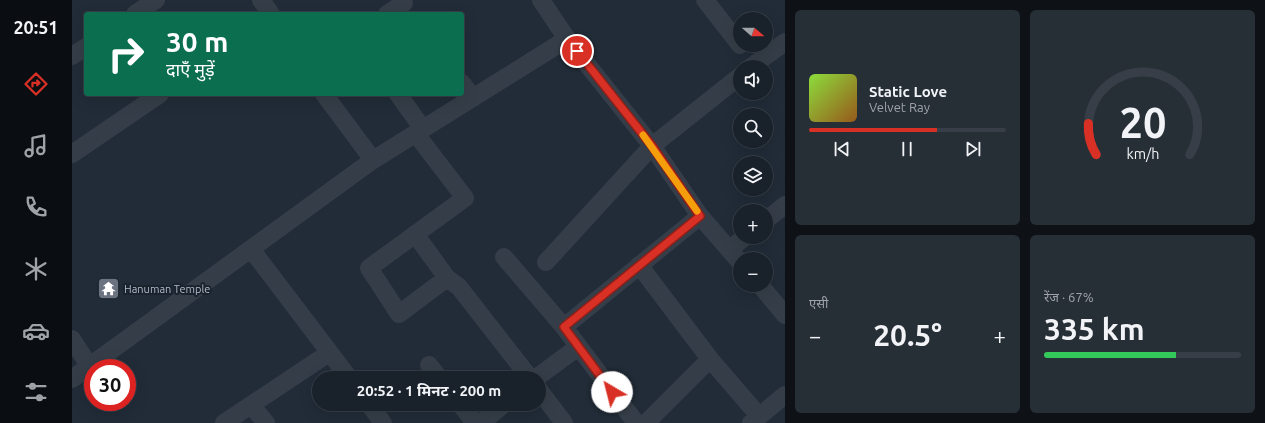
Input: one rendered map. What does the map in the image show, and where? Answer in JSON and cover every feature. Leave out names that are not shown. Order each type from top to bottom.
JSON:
[{"type":"street","points":[[133,9],[156,0]]},
{"type":"street","points":[[261,0],[270,12]]},
{"type":"street","points":[[541,0],[567,39],[652,146],[700,216],[733,253]]},
{"type":"street","points":[[705,0],[733,36]]},
{"type":"street","points":[[392,12],[406,6]]},
{"type":"street","points":[[100,359],[373,160],[567,39]]},
{"type":"street","points":[[760,60],[785,42]]},
{"type":"street","points":[[72,56],[84,47]]},
{"type":"street","points":[[546,262],[652,146],[733,82]]},
{"type":"street","points":[[464,86],[473,98]]},
{"type":"street","points":[[72,154],[157,96]]},
{"type":"street","points":[[325,96],[373,160]]},
{"type":"street","points":[[399,96],[420,131],[465,198],[369,268],[399,314],[447,278]]},
{"type":"street","points":[[773,214],[785,205]]},
{"type":"street","points":[[564,327],[700,216]]},
{"type":"street","points":[[415,234],[447,278],[459,287],[525,371]]},
{"type":"street","points":[[251,249],[343,371]]},
{"type":"street","points":[[504,257],[564,327],[636,423]]},
{"type":"street","points":[[639,265],[755,420],[785,395]]},
{"type":"street","points":[[766,292],[785,316]]},
{"type":"street","points":[[72,339],[85,359]]},
{"type":"street","points":[[545,371],[578,347]]},
{"type":"street","points":[[224,423],[329,353]]},
{"type":"street","points":[[646,423],[710,359]]},
{"type":"street","points":[[72,379],[84,370]]},
{"type":"street","points":[[546,399],[564,423]]},
{"type":"street","points":[[252,404],[266,423]]},
{"type":"street","points":[[375,411],[384,423]]},
{"type":"street","points":[[466,411],[475,423]]},
{"type":"street","points":[[481,423],[496,411]]},
{"type":"slow traffic","points":[[643,135],[697,211]]},
{"type":"place","name":"Hanuman Temple","points":[[109,289]]},
{"type":"route","points":[[577,51],[652,146],[700,216],[564,327],[612,392]]}]
